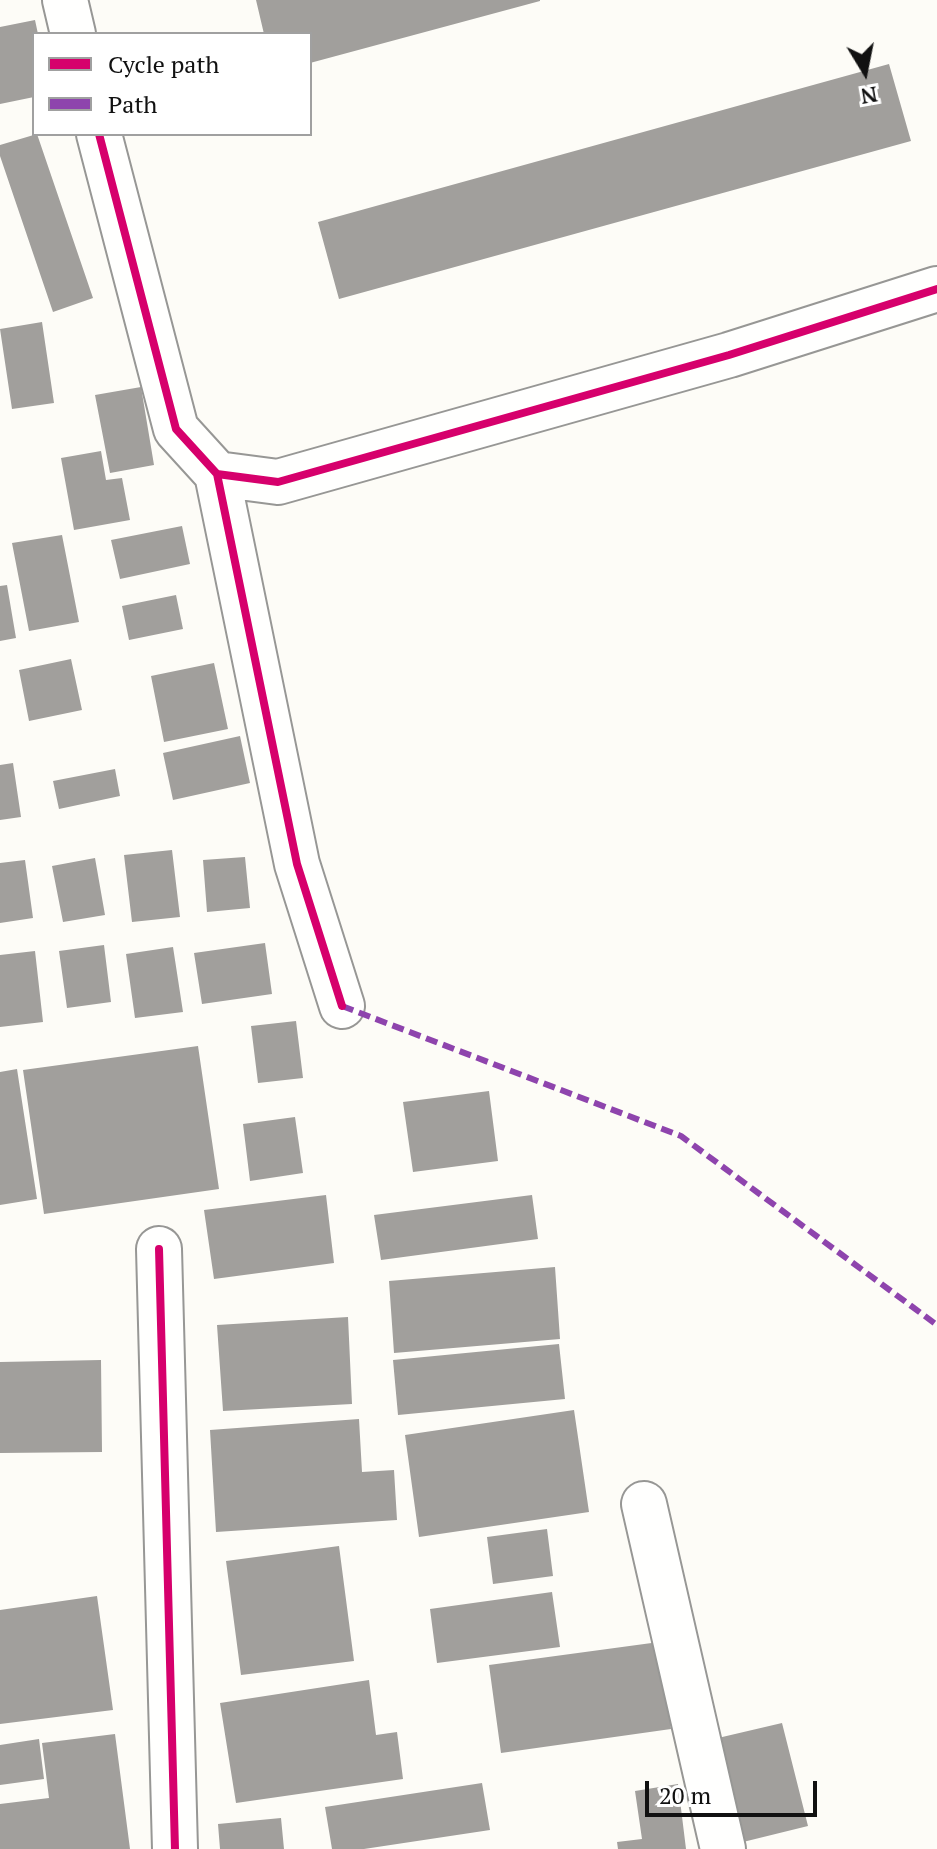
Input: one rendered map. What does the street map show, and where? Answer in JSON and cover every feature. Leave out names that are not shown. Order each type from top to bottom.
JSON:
[{"type":"street","points":[[65,0],[73,32]]},
{"type":"street","points":[[100,136],[176,429],[217,474],[297,864],[342,1006]]},
{"type":"street","points":[[217,474],[278,482],[729,355],[937,289]]},
{"type":"street","points":[[159,1249],[175,1849]]},
{"type":"street","points":[[644,1504],[723,1849]]},
{"type":"building","points":[[256,0],[540,0],[312,62],[312,32],[264,32]]},
{"type":"building","points":[[35,20],[38,32],[32,32],[32,97],[0,104],[0,27]]},
{"type":"building","points":[[889,64],[911,141],[339,299],[318,222]]},
{"type":"building","points":[[38,136],[93,298],[53,312],[0,156],[0,145]]},
{"type":"building","points":[[42,322],[54,403],[12,409],[0,329]]},
{"type":"building","points":[[141,387],[154,465],[110,473],[95,395]]},
{"type":"building","points":[[101,451],[106,480],[122,478],[130,520],[74,530],[61,458]]},
{"type":"building","points":[[182,526],[190,564],[120,579],[111,540]]},
{"type":"building","points":[[62,535],[79,622],[29,631],[12,543]]},
{"type":"building","points":[[7,585],[16,638],[0,641],[0,586]]},
{"type":"building","points":[[176,595],[183,629],[129,640],[122,606]]},
{"type":"building","points":[[71,659],[82,710],[29,721],[19,670]]},
{"type":"building","points":[[214,663],[228,729],[164,742],[151,676]]},
{"type":"building","points":[[240,736],[250,783],[173,800],[163,753]]},
{"type":"building","points":[[13,763],[21,817],[0,820],[0,765]]},
{"type":"building","points":[[115,769],[120,796],[59,809],[53,781]]},
{"type":"building","points":[[172,850],[180,917],[132,922],[124,855]]},
{"type":"building","points":[[245,857],[250,908],[207,912],[203,860]]},
{"type":"building","points":[[95,858],[105,915],[63,922],[52,866]]},
{"type":"building","points":[[25,860],[33,918],[0,923],[0,863]]},
{"type":"building","points":[[265,943],[272,994],[202,1004],[194,953]]},
{"type":"building","points":[[104,945],[111,1002],[67,1008],[59,951]]},
{"type":"building","points":[[173,947],[183,1012],[135,1018],[126,954]]},
{"type":"building","points":[[35,951],[43,1022],[0,1027],[0,955]]},
{"type":"building","points":[[296,1021],[303,1078],[258,1083],[251,1026]]},
{"type":"building","points":[[198,1046],[219,1189],[44,1214],[23,1070]]},
{"type":"building","points":[[17,1069],[37,1199],[0,1205],[0,1072]]},
{"type":"building","points":[[489,1091],[498,1161],[413,1172],[403,1102]]},
{"type":"building","points":[[295,1117],[303,1173],[250,1181],[243,1124]]},
{"type":"building","points":[[326,1195],[334,1263],[214,1279],[204,1210]]},
{"type":"building","points":[[532,1195],[538,1239],[381,1260],[374,1215]]},
{"type":"building","points":[[555,1267],[560,1339],[394,1353],[389,1281]]},
{"type":"building","points":[[348,1317],[352,1404],[223,1411],[217,1325]]},
{"type":"building","points":[[559,1344],[565,1399],[398,1415],[393,1360]]},
{"type":"building","points":[[101,1360],[102,1452],[0,1453],[0,1362]]},
{"type":"building","points":[[574,1410],[589,1512],[419,1537],[405,1435]]},
{"type":"building","points":[[359,1419],[362,1472],[394,1470],[397,1520],[216,1532],[210,1430]]},
{"type":"building","points":[[547,1529],[553,1576],[493,1584],[487,1537]]},
{"type":"building","points":[[339,1546],[354,1661],[241,1675],[226,1561]]},
{"type":"building","points":[[552,1592],[560,1647],[437,1663],[430,1609]]},
{"type":"building","points":[[97,1596],[113,1710],[0,1724],[0,1610]]},
{"type":"building","points":[[659,1642],[671,1729],[501,1753],[489,1665]]},
{"type":"building","points":[[369,1680],[376,1735],[397,1732],[403,1779],[236,1803],[220,1703]]},
{"type":"building","points":[[782,1723],[808,1826],[743,1842],[718,1738]]},
{"type":"building","points":[[115,1734],[130,1849],[0,1849],[0,1804],[49,1798],[42,1743]]},
{"type":"building","points":[[39,1739],[44,1779],[0,1785],[0,1745]]},
{"type":"building","points":[[482,1783],[490,1830],[364,1849],[332,1849],[325,1807]]},
{"type":"building","points":[[678,1784],[686,1849],[618,1849],[617,1842],[642,1839],[635,1791]]},
{"type":"building","points":[[281,1818],[284,1849],[220,1849],[218,1824]]},
{"type":"marked path","points":[[342,1006],[681,1136],[937,1325]]},
{"type":"cycle path","points":[[100,136],[176,429],[217,474],[297,864],[342,1006]]},
{"type":"cycle path","points":[[217,474],[278,482],[729,355],[937,289]]},
{"type":"cycle path","points":[[159,1249],[175,1849]]}]
